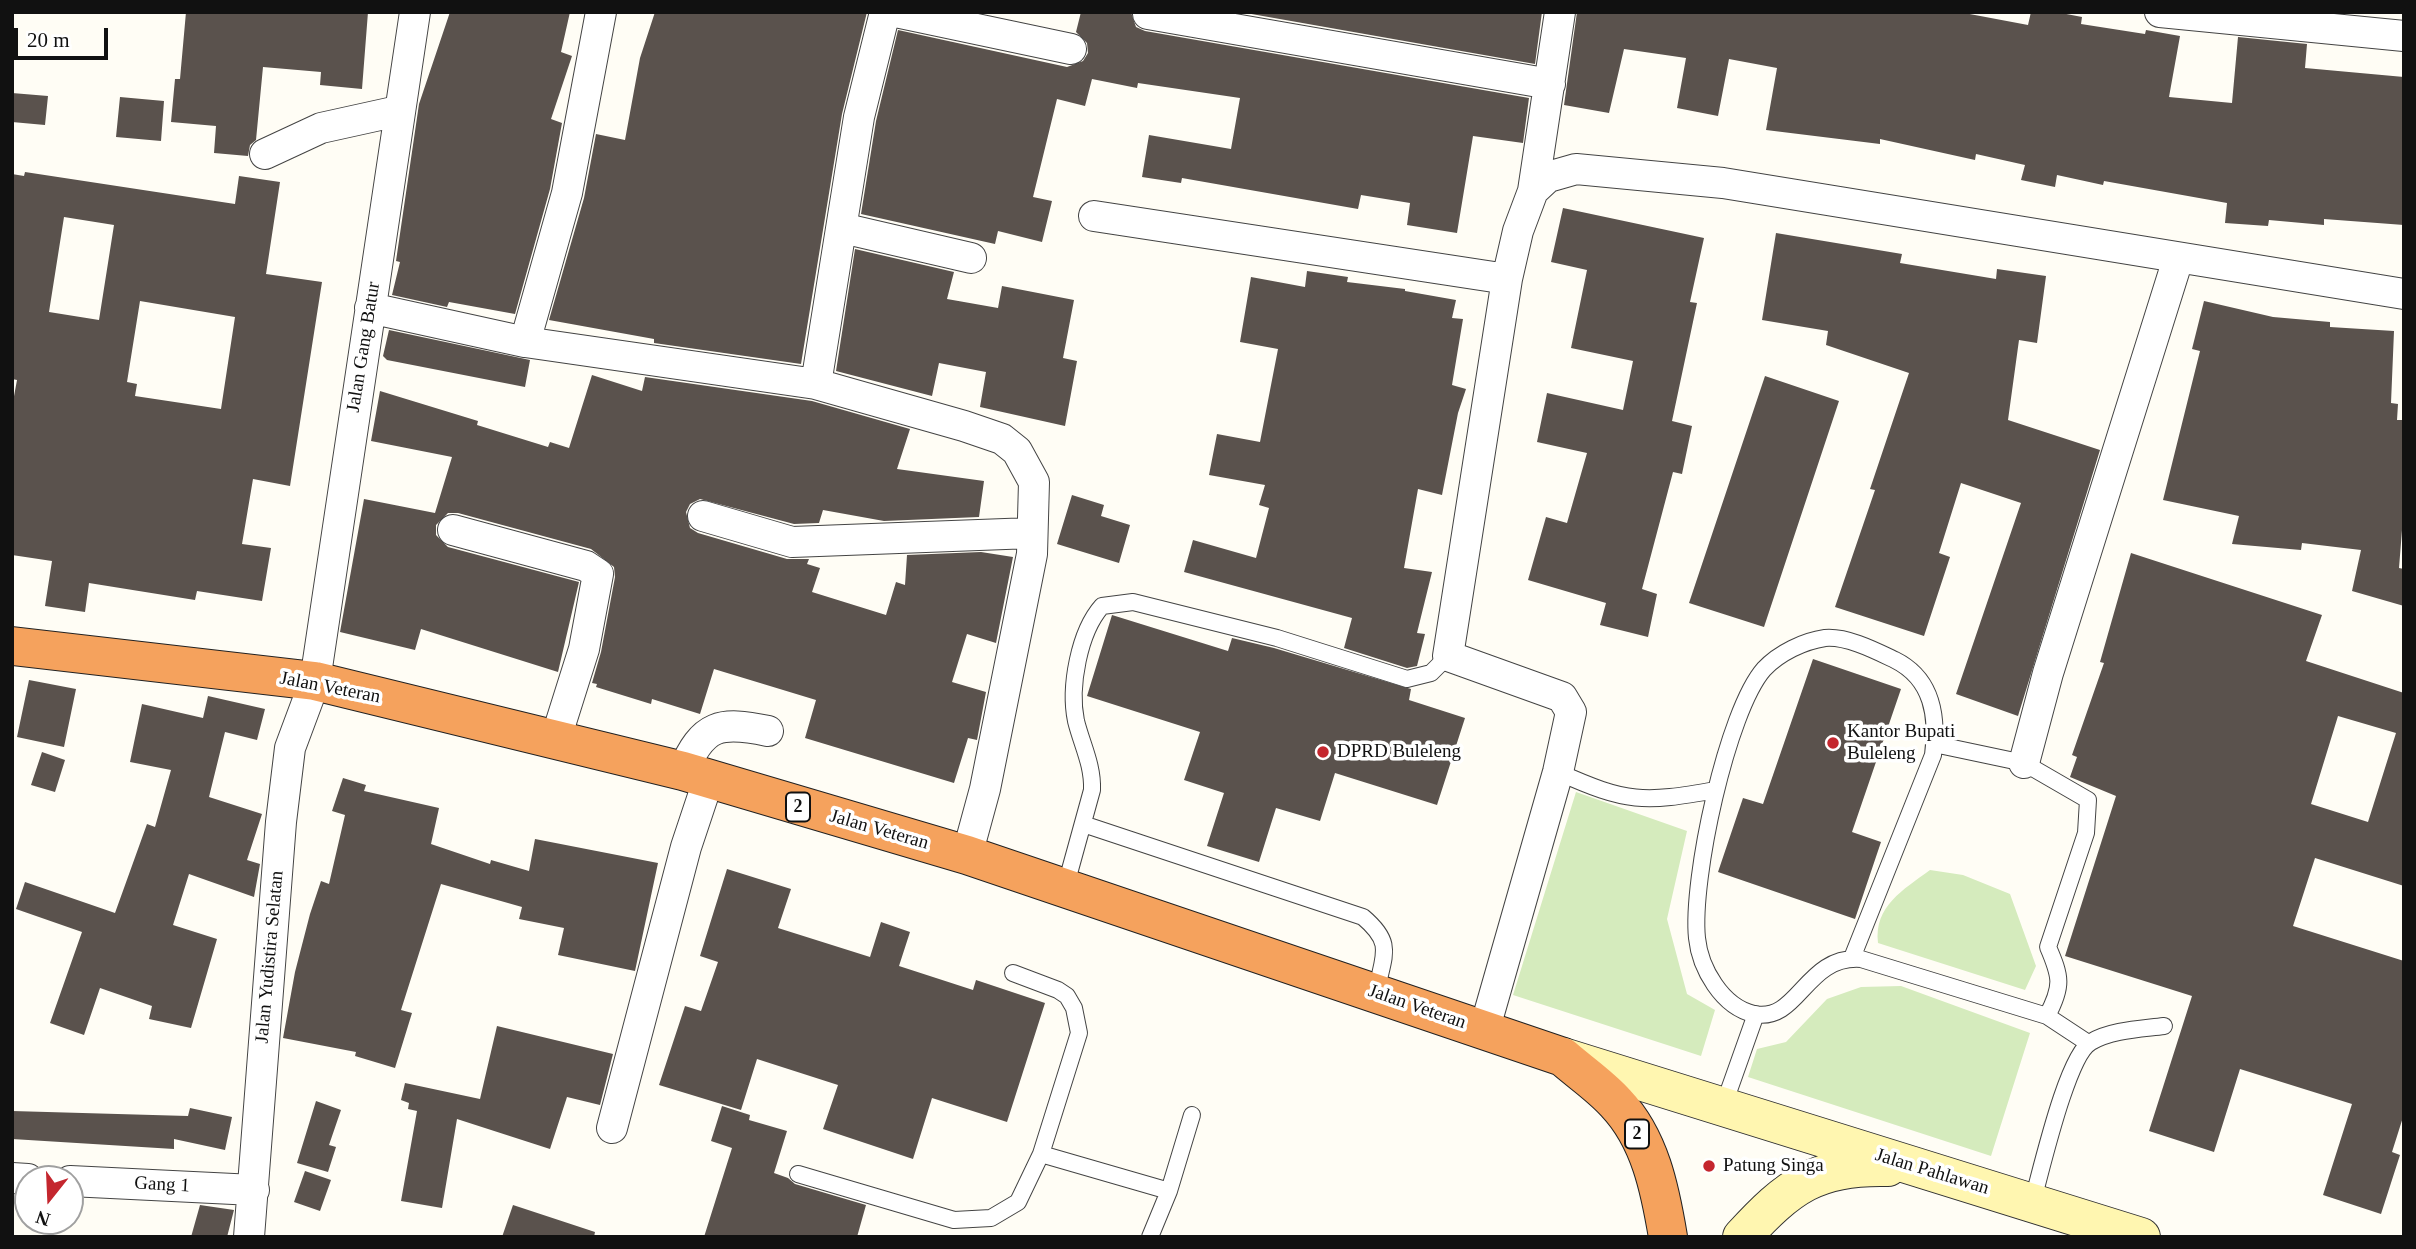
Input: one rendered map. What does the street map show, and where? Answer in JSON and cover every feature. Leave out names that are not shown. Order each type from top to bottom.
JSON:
[{"type":"highway","name":"Jalan Veteran","points":[[12,646],[315,681],[695,776],[967,855],[1563,1057]]},
{"type":"highway","name":"2","points":[[1563,1057],[1616,1103],[1635,1130],[1656,1176],[1668,1237]]},
{"type":"main road","name":"Jalan Veteran","points":[[1563,1057],[1723,1107]]},
{"type":"main road","name":"Jalan Pahlawan","points":[[1723,1107],[2141,1237]]},
{"type":"main road","points":[[1742,1237],[1778,1200],[1818,1176],[1858,1166],[1922,1169]]},
{"type":"street","name":"Jalan Gang Batur","points":[[315,681],[398,111],[415,12]]},
{"type":"street","points":[[525,342],[567,193],[601,12]]},
{"type":"street","points":[[816,384],[859,117],[885,12]]},
{"type":"street","points":[[896,12],[1071,49]]},
{"type":"street","points":[[1485,1031],[1571,723],[1568,704],[1562,697],[1448,656],[1507,279],[1518,231],[1533,191],[1560,12]]},
{"type":"street","points":[[2160,12],[2404,36]]},
{"type":"street","points":[[1148,14],[1550,84]]},
{"type":"street","points":[[265,154],[321,128],[398,111]]},
{"type":"street","points":[[1533,191],[1548,177],[1576,169],[1723,183],[2404,294]]},
{"type":"street","points":[[1094,216],[1507,279]]},
{"type":"street","points":[[842,228],[971,258]]},
{"type":"street","points":[[2024,764],[2041,696],[2178,259]]},
{"type":"street","points":[[370,308],[525,342],[816,384],[905,407],[1002,439],[1028,465],[1034,482],[1032,554],[1016,643],[967,855]]},
{"type":"street","points":[[703,516],[792,542],[1032,533]]},
{"type":"street","points":[[453,530],[586,566],[598,574],[584,649],[555,741]]},
{"type":"street","name":"Jalan Yudistira Selatan","points":[[249,1237],[258,1091],[290,748],[315,681]]},
{"type":"street","points":[[612,1128],[686,847],[695,776],[694,746],[711,730],[735,724],[768,731]]},
{"type":"street","name":"Gang 1","points":[[84,1182],[254,1190]]},
{"type":"lane","points":[[1065,888],[1088,807],[1093,773],[1076,718],[1074,702],[1085,634],[1102,606],[1133,602],[1277,638],[1407,680],[1431,673],[1448,656]]},
{"type":"lane","points":[[1852,958],[1933,755],[1933,708],[1925,685],[1903,665],[1856,644],[1829,638],[1814,640],[1787,651],[1765,669],[1748,697],[1716,790],[1707,828],[1697,938],[1700,955],[1712,981],[1734,1005],[1756,1014],[1782,1009],[1829,964],[1843,958],[1852,958],[2047,1016],[2088,1043],[2164,1026]]},
{"type":"lane","points":[[1934,744],[2024,764],[2088,800],[2086,833],[2048,947],[2059,973],[2059,994],[2047,1016]]},
{"type":"lane","points":[[1558,772],[1628,799],[1660,800],[1716,790]]},
{"type":"lane","points":[[1083,824],[1363,916],[1380,932],[1385,946],[1376,993]]},
{"type":"lane","points":[[798,1174],[954,1220],[974,1222],[991,1218],[1018,1202],[1041,1154],[1079,1033],[1074,1008],[1058,990],[1013,973]]},
{"type":"lane","points":[[1723,1107],[1756,1014]]},
{"type":"lane","points":[[2032,1202],[2070,1076],[2088,1043]]},
{"type":"lane","points":[[1150,1237],[1169,1191],[1192,1115]]},
{"type":"lane","points":[[1041,1154],[1169,1191]]},
{"type":"green space","points":[[1576,792],[1687,831],[1667,919],[1687,994],[1715,1010],[1701,1056],[1513,995]]},
{"type":"green space","points":[[1930,870],[1963,875],[2010,894],[2036,966],[2025,990],[1878,943],[1881,919],[1892,900]]},
{"type":"green space","points":[[1901,986],[2030,1033],[1991,1156],[1748,1077],[1757,1049],[1786,1042],[1827,999],[1861,987]]},
{"type":"building","points":[[186,12],[368,12],[362,89],[320,85],[321,72],[263,67],[256,140],[250,145],[248,156],[214,153],[216,126],[171,122],[175,79],[180,79]]},
{"type":"building","points":[[450,12],[570,12],[561,52],[572,56],[551,119],[562,123],[550,189],[515,314],[449,302],[447,307],[392,295],[400,262],[396,261],[419,104]]},
{"type":"building","points":[[655,12],[867,12],[842,114],[801,364],[654,343],[654,339],[549,320],[584,198],[596,134],[625,140],[640,58]]},
{"type":"building","points":[[1081,12],[1131,12],[1136,27],[1145,31],[1529,98],[1523,143],[1473,136],[1457,233],[1407,225],[1410,203],[1361,195],[1358,209],[1182,178],[1181,183],[1142,177],[1149,135],[1231,149],[1240,98],[1138,83],[1137,88],[1092,79],[1085,106],[1057,99],[1033,197],[1052,201],[1042,242],[998,231],[995,244],[861,214],[876,121],[898,30],[1067,67],[1083,61],[1088,53],[1087,43],[1076,32]]},
{"type":"building","points":[[1240,12],[1542,12],[1535,64]]},
{"type":"building","points":[[1577,12],[1959,12],[2028,25],[2031,12],[2056,12],[2082,17],[2081,24],[2145,34],[2146,30],[2180,36],[2169,97],[2232,103],[2238,37],[2307,44],[2305,68],[2404,77],[2404,225],[2324,219],[2324,225],[2269,220],[2268,226],[2225,223],[2227,203],[2104,181],[2103,185],[2057,175],[2055,187],[2021,180],[2025,165],[1976,154],[1975,160],[1880,139],[1880,144],[1766,130],[1777,68],[1729,59],[1718,116],[1677,108],[1686,58],[1624,49],[1609,113],[1564,105]]},
{"type":"building","points":[[12,93],[48,96],[45,125],[12,122]]},
{"type":"building","points":[[120,97],[164,101],[161,141],[116,137]]},
{"type":"building","points":[[25,172],[235,204],[239,176],[280,182],[266,274],[322,282],[290,486],[253,479],[242,544],[271,548],[262,601],[197,591],[195,600],[89,583],[85,612],[45,606],[52,561],[12,555],[12,407],[17,380],[12,379],[12,174],[24,176]],"holes":[[[64,217],[114,225],[99,320],[49,312]],[[140,301],[235,317],[221,409],[135,396],[137,384],[127,382]]]},
{"type":"building","points":[[1563,208],[1704,238],[1690,302],[1697,303],[1672,421],[1692,426],[1682,474],[1673,472],[1642,589],[1657,594],[1648,637],[1600,625],[1606,603],[1528,580],[1546,517],[1567,523],[1587,453],[1537,442],[1547,393],[1623,410],[1633,361],[1571,348],[1587,270],[1551,262]]},
{"type":"building","points":[[1776,233],[1902,254],[1900,263],[1996,279],[1997,269],[2046,276],[2037,343],[2019,340],[2008,420],[2100,450],[2018,716],[1956,694],[2021,503],[1961,483],[1939,553],[1950,557],[1924,636],[1835,607],[1875,490],[1870,489],[1909,373],[1826,345],[1828,331],[1762,320]]},
{"type":"building","points":[[855,249],[954,272],[947,299],[998,308],[1002,286],[1074,300],[1063,358],[1077,361],[1065,426],[980,407],[986,372],[939,363],[932,396],[836,371]]},
{"type":"building","points":[[1307,271],[1348,277],[1347,282],[1405,289],[1456,300],[1452,318],[1463,319],[1452,385],[1466,389],[1458,413],[1442,495],[1418,489],[1404,568],[1432,572],[1417,633],[1425,634],[1417,666],[1407,668],[1344,648],[1352,618],[1184,572],[1193,540],[1256,558],[1269,508],[1259,505],[1265,485],[1209,475],[1217,434],[1260,442],[1278,349],[1240,342],[1251,277],[1305,287]]},
{"type":"building","points":[[2204,301],[2273,317],[2330,322],[2330,327],[2394,331],[2391,403],[2398,404],[2397,420],[2404,420],[2404,505],[2399,568],[2404,569],[2404,606],[2352,591],[2361,550],[2302,543],[2301,550],[2232,544],[2239,516],[2163,500],[2200,351],[2192,349]]},
{"type":"building","points":[[389,330],[530,360],[525,387],[387,360],[383,356]]},
{"type":"building","points":[[592,375],[642,391],[645,377],[812,401],[910,429],[897,469],[984,481],[979,517],[884,521],[823,510],[819,523],[794,524],[700,499],[690,504],[686,512],[690,528],[698,533],[787,559],[809,559],[807,564],[820,568],[812,592],[886,615],[896,582],[905,585],[907,555],[981,552],[1013,557],[996,643],[967,634],[952,682],[986,692],[977,740],[968,738],[954,783],[805,738],[816,700],[714,669],[700,714],[652,699],[651,704],[596,687],[597,684],[592,683],[601,652],[615,577],[614,567],[591,549],[458,513],[448,513],[436,525],[436,535],[448,547],[579,582],[558,672],[421,629],[415,650],[340,632],[364,499],[435,513],[452,457],[371,441],[380,391],[478,421],[477,425],[548,447],[550,442],[569,448]]},
{"type":"building","points":[[1765,376],[1839,401],[1764,627],[1689,603]]},
{"type":"building","points":[[1072,495],[1104,505],[1101,516],[1130,525],[1119,563],[1057,544]]},
{"type":"building","points":[[2131,553],[2322,615],[2306,661],[2404,693],[2404,886],[2315,858],[2293,926],[2404,961],[2404,1114],[2392,1152],[2400,1155],[2381,1214],[2323,1195],[2352,1104],[2240,1069],[2214,1152],[2149,1131],[2192,996],[2065,956],[2116,796],[2070,777],[2077,757],[2072,755],[2104,663],[2100,662]],"holes":[[[2338,716],[2396,733],[2368,822],[2311,804]]]},
{"type":"building","name":"DPRD Buleleng","points":[[1112,615],[1228,651],[1232,638],[1274,648],[1411,689],[1409,700],[1465,718],[1437,805],[1335,773],[1320,821],[1276,808],[1259,862],[1207,846],[1224,793],[1184,780],[1200,732],[1087,696]]},
{"type":"building","name":"Kantor Bupati Buleleng","points":[[1813,659],[1901,689],[1852,832],[1881,842],[1855,919],[1718,872],[1743,798],[1763,804]]},
{"type":"building","points":[[29,680],[76,689],[64,747],[17,737]]},
{"type":"building","points":[[208,696],[265,709],[257,740],[225,732],[209,797],[262,814],[247,860],[260,864],[254,897],[189,874],[173,925],[217,939],[191,1028],[149,1019],[152,1006],[100,988],[84,1035],[50,1023],[82,932],[16,909],[25,882],[115,913],[147,824],[155,827],[171,770],[130,762],[142,704],[203,718]]},
{"type":"building","points":[[42,752],[65,760],[55,792],[31,785]]},
{"type":"building","points":[[343,778],[366,785],[364,791],[439,808],[431,844],[490,864],[491,860],[529,871],[535,839],[658,863],[635,971],[558,955],[564,928],[519,919],[522,907],[441,884],[401,1010],[412,1013],[395,1068],[355,1056],[356,1052],[283,1038],[295,972],[310,914],[321,881],[329,884],[345,815],[332,811]]},
{"type":"building","points":[[727,869],[791,889],[778,928],[870,957],[881,922],[910,932],[899,966],[973,990],[976,980],[1045,1003],[1007,1122],[932,1098],[913,1159],[823,1129],[838,1085],[757,1059],[741,1110],[659,1085],[685,1006],[701,1011],[718,962],[700,956]]},
{"type":"building","points":[[497,1026],[613,1054],[600,1105],[567,1097],[550,1149],[457,1119],[442,1208],[401,1201],[417,1111],[408,1109],[409,1103],[401,1100],[405,1083],[480,1099]]},
{"type":"building","points":[[316,1101],[341,1110],[329,1145],[336,1147],[328,1172],[297,1163]]},
{"type":"building","points":[[722,1106],[750,1115],[749,1120],[787,1131],[774,1173],[795,1184],[866,1205],[857,1237],[704,1237],[732,1148],[711,1141]]},
{"type":"building","points":[[190,1108],[232,1117],[225,1150],[174,1139],[174,1149],[12,1139],[12,1111],[188,1116]]},
{"type":"building","points":[[305,1171],[331,1180],[320,1211],[294,1202]]},
{"type":"building","points":[[200,1205],[234,1210],[227,1237],[191,1237]]},
{"type":"building","points":[[513,1205],[595,1232],[594,1237],[502,1237]]},
{"type":"place","name":"Kantor Bupati Buleleng","points":[[1833,743]]},
{"type":"place","name":"DPRD Buleleng","points":[[1323,752]]},
{"type":"place","name":"Patung Singa","points":[[1709,1166]]}]
